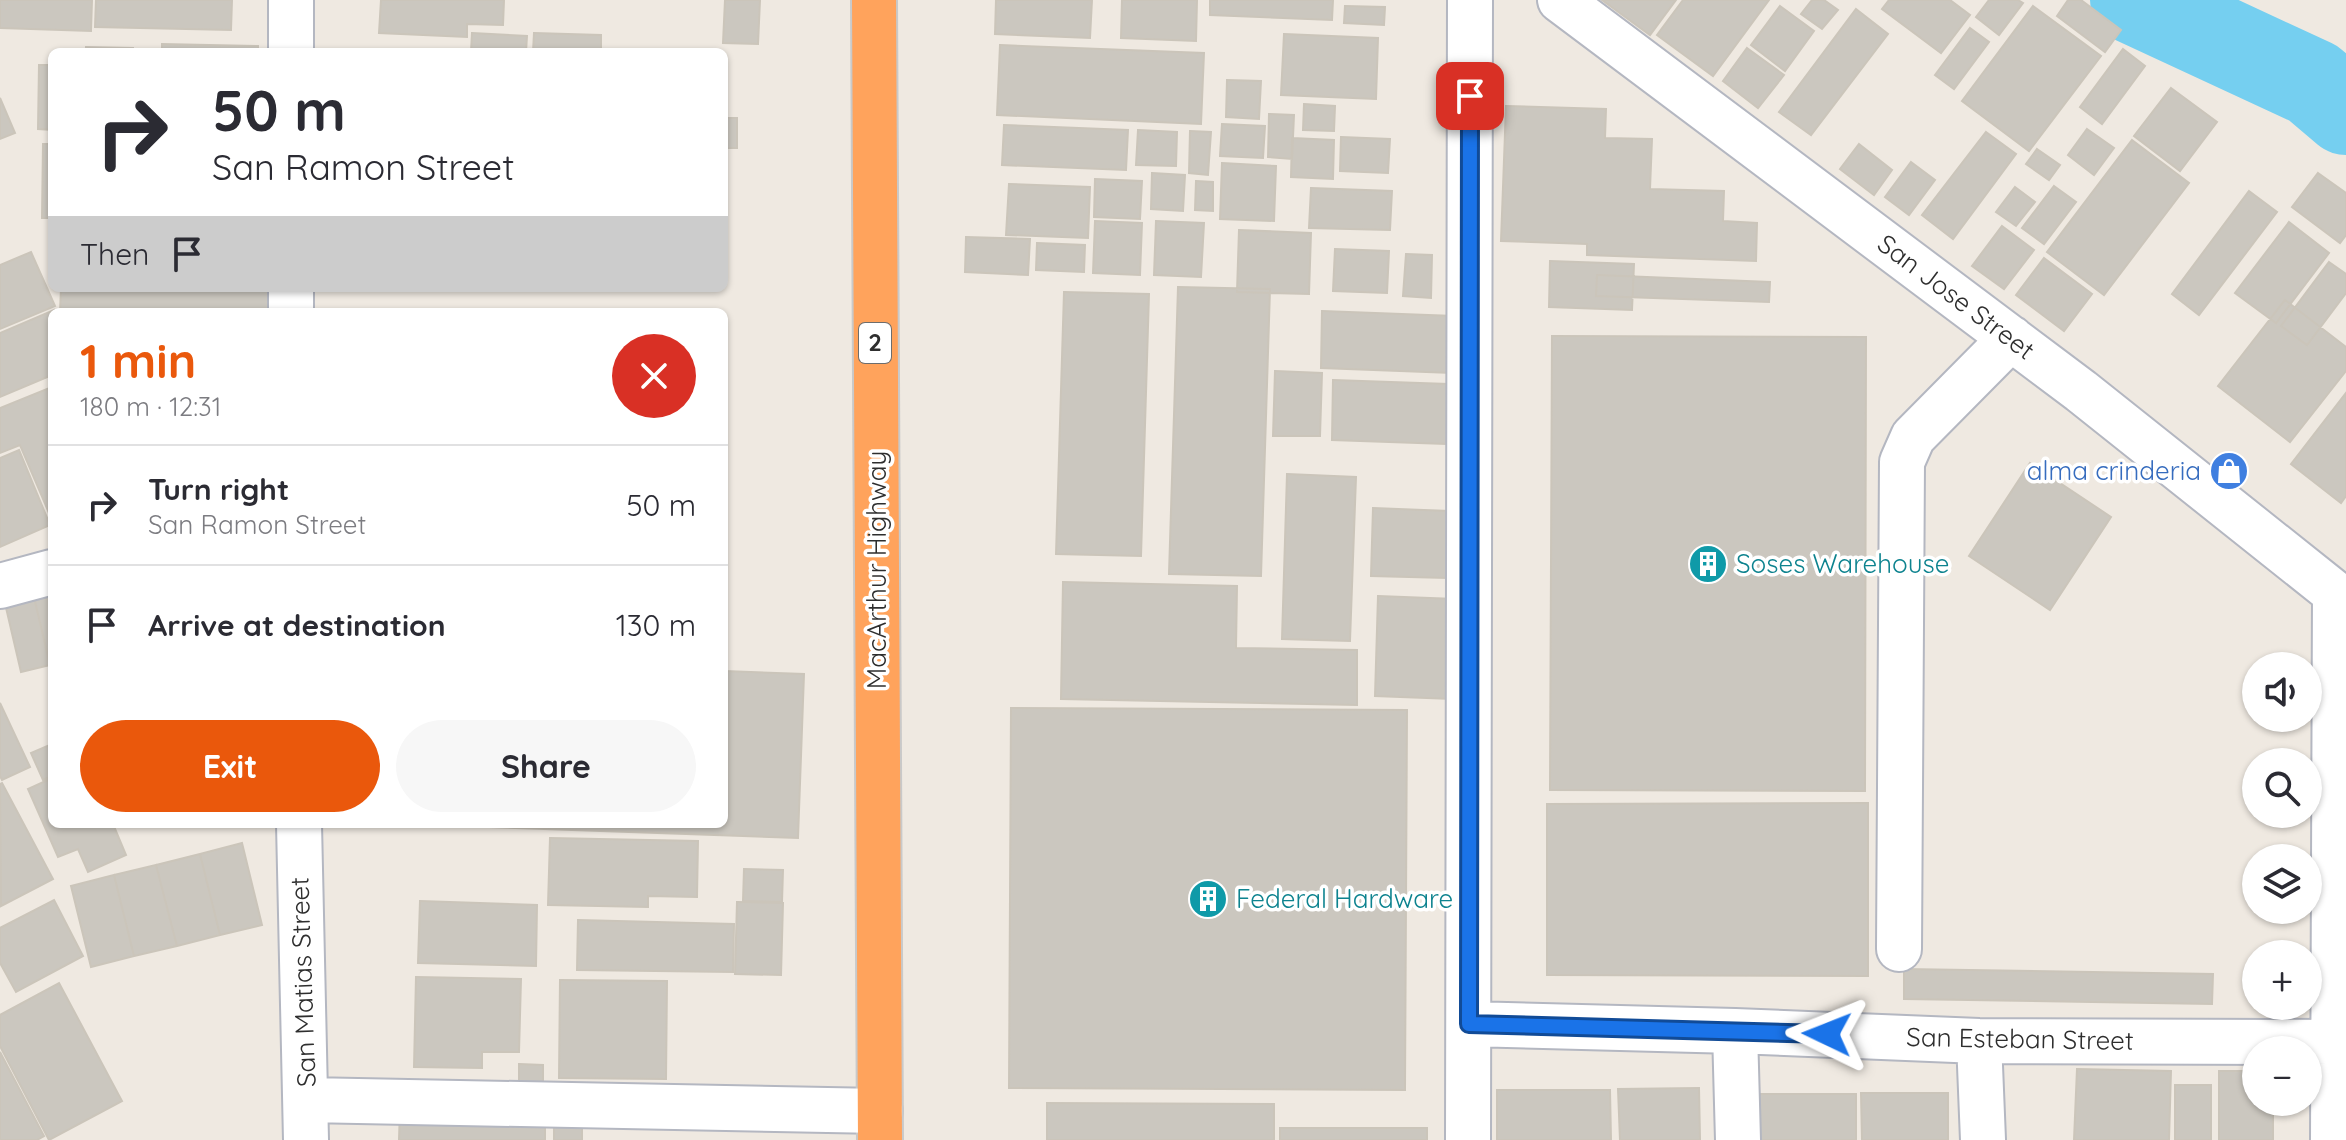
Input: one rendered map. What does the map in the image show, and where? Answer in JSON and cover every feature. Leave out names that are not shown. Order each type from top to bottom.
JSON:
[{"type":"highway","name":"MacArthur Highway","points":[[873,1132],[874,0]]},
{"type":"street","points":[[291,0],[291,48]]},
{"type":"street","points":[[1468,1140],[1470,0]]},
{"type":"street","name":"San Jose Street","points":[[1560,0],[2011,338],[2341,597]]},
{"type":"street","points":[[1899,949],[1902,462],[1913,437],[2011,338]]},
{"type":"street","points":[[0,586],[48,573]]},
{"type":"street","points":[[2333,1140],[2332,1042],[2341,597]]},
{"type":"street","name":"San Matias Street","points":[[299,828],[307,1120]]},
{"type":"street","name":"San Esteban Street","points":[[1469,1024],[1979,1041],[2332,1042]]},
{"type":"street","points":[[1735,1031],[1738,1140]]},
{"type":"street","points":[[1979,1041],[1983,1140]]},
{"type":"street","points":[[307,1120],[873,1132]]},
{"type":"building","points":[[0,0],[92,0],[91,31],[0,28]]},
{"type":"building","points":[[96,0],[232,0],[231,30],[95,27]]},
{"type":"building","points":[[381,0],[504,0],[503,25],[467,24],[467,37],[379,33]]},
{"type":"building","points":[[725,0],[760,0],[758,44],[723,43]]},
{"type":"building","points":[[996,0],[1092,0],[1090,38],[995,34]]},
{"type":"building","points":[[1122,0],[1197,0],[1196,41],[1121,38]]},
{"type":"building","points":[[1210,0],[1333,0],[1332,20],[1210,15]]},
{"type":"building","points":[[1602,0],[1676,0],[1650,35]]},
{"type":"building","points":[[1683,0],[1769,0],[1713,76],[1657,35]]},
{"type":"building","points":[[1812,0],[1824,0],[1838,10],[1822,29],[1801,14]]},
{"type":"building","points":[[1889,0],[1950,0],[1970,15],[1941,53],[1882,9]]},
{"type":"building","points":[[1989,0],[2018,0],[2023,3],[1999,35],[1976,17]]},
{"type":"building","points":[[2068,0],[2081,0],[2121,30],[2105,52],[2057,16]]},
{"type":"building","points":[[1345,6],[1385,7],[1384,25],[1344,23]]},
{"type":"building","points":[[1780,6],[1814,31],[1785,71],[1751,45]]},
{"type":"building","points":[[2033,6],[2101,56],[2029,151],[1962,101]]},
{"type":"building","points":[[1856,9],[1888,34],[1811,135],[1779,112]]},
{"type":"building","points":[[1970,28],[1989,42],[1954,89],[1935,75]]},
{"type":"building","points":[[472,33],[527,36],[526,48],[471,48]]},
{"type":"building","points":[[534,33],[601,35],[601,48],[533,48]]},
{"type":"building","points":[[1284,34],[1378,38],[1376,99],[1281,95]]},
{"type":"building","points":[[162,44],[258,46],[258,48],[162,48]]},
{"type":"building","points":[[1000,45],[1204,53],[1201,124],[997,115]]},
{"type":"building","points":[[1747,48],[1784,75],[1758,108],[1723,81]]},
{"type":"building","points":[[2123,49],[2145,66],[2102,124],[2080,107]]},
{"type":"building","points":[[39,65],[48,65],[48,130],[38,129]]},
{"type":"building","points":[[1227,80],[1261,81],[1259,119],[1226,117]]},
{"type":"building","points":[[2171,88],[2217,122],[2180,171],[2134,136]]},
{"type":"building","points":[[0,98],[15,133],[0,139]]},
{"type":"building","points":[[1304,104],[1335,106],[1334,131],[1303,130]]},
{"type":"building","points":[[1506,106],[1606,109],[1605,138],[1652,139],[1650,189],[1724,191],[1723,221],[1757,223],[1756,261],[1587,255],[1587,244],[1501,241]]},
{"type":"building","points":[[1269,114],[1294,115],[1292,159],[1268,157]]},
{"type":"building","points":[[728,118],[737,118],[737,148],[728,148]]},
{"type":"building","points":[[1222,124],[1265,126],[1263,158],[1220,156]]},
{"type":"building","points":[[1004,125],[1128,130],[1126,170],[1002,165]]},
{"type":"building","points":[[2087,129],[2114,148],[2094,175],[2068,155]]},
{"type":"building","points":[[1138,130],[1177,132],[1176,166],[1136,165]]},
{"type":"building","points":[[1190,131],[1211,132],[1208,175],[1189,173]]},
{"type":"building","points":[[1986,132],[2016,154],[1953,239],[1922,215]]},
{"type":"building","points":[[1341,137],[1390,139],[1388,173],[1340,171]]},
{"type":"building","points":[[1292,138],[1334,140],[1333,179],[1291,177]]},
{"type":"building","points":[[2132,140],[2189,183],[2104,295],[2047,252]]},
{"type":"building","points":[[43,144],[48,144],[48,218],[42,218]]},
{"type":"building","points":[[1859,144],[1892,170],[1874,195],[1840,169]]},
{"type":"building","points":[[2037,149],[2060,165],[2049,180],[2026,164]]},
{"type":"building","points":[[1911,162],[1935,180],[1909,215],[1885,197]]},
{"type":"building","points":[[1222,163],[1276,166],[1274,221],[1220,219]]},
{"type":"building","points":[[1152,173],[1185,175],[1183,211],[1151,209]]},
{"type":"building","points":[[2318,173],[2346,193],[2346,235],[2340,243],[2292,207]]},
{"type":"building","points":[[1095,179],[1142,181],[1140,219],[1094,217]]},
{"type":"building","points":[[1196,181],[1213,182],[1213,211],[1195,210]]},
{"type":"building","points":[[1009,184],[1090,187],[1088,238],[1006,235]]},
{"type":"building","points":[[2054,186],[2076,202],[2044,244],[2022,228]]},
{"type":"building","points":[[2015,187],[2035,202],[2016,226],[1996,212]]},
{"type":"building","points":[[1311,188],[1392,191],[1390,230],[1309,228]]},
{"type":"building","points":[[2249,191],[2277,212],[2199,315],[2172,294]]},
{"type":"building","points":[[1095,221],[1142,223],[1140,275],[1093,273]]},
{"type":"building","points":[[1156,221],[1204,223],[1201,277],[1154,275]]},
{"type":"building","points":[[2289,222],[2329,253],[2276,323],[2235,293]]},
{"type":"building","points":[[2002,226],[2034,250],[2004,289],[1972,266]]},
{"type":"building","points":[[1239,230],[1311,233],[1309,294],[1237,292]]},
{"type":"building","points":[[966,237],[1030,239],[1028,275],[965,272]]},
{"type":"building","points":[[1037,243],[1085,245],[1084,272],[1036,270]]},
{"type":"building","points":[[1335,249],[1389,251],[1387,293],[1333,291]]},
{"type":"building","points":[[31,252],[55,306],[0,329],[0,265]]},
{"type":"building","points":[[1406,254],[1432,255],[1431,298],[1403,296]]},
{"type":"building","points":[[2044,258],[2092,294],[2064,331],[2016,295]]},
{"type":"building","points":[[1550,261],[1634,264],[1632,310],[1549,307]]},
{"type":"building","points":[[2329,262],[2346,274],[2346,293],[2307,345],[2281,326]]},
{"type":"building","points":[[1597,275],[1770,282],[1769,302],[1596,296]]},
{"type":"building","points":[[1178,287],[1270,289],[1261,576],[1169,574]]},
{"type":"building","points":[[61,292],[287,292],[286,308],[60,308]]},
{"type":"building","points":[[1064,292],[1149,294],[1141,556],[1056,554]]},
{"type":"building","points":[[2285,300],[2346,347],[2346,371],[2290,442],[2218,386]]},
{"type":"building","points":[[1322,311],[1454,316],[1452,373],[1321,368]]},
{"type":"building","points":[[48,313],[48,377],[0,397],[0,333]]},
{"type":"building","name":"Soses Warehouse","points":[[1552,336],[1866,337],[1865,791],[1550,790]]},
{"type":"building","points":[[1275,371],[1322,373],[1320,436],[1273,436]]},
{"type":"building","points":[[1333,380],[1448,384],[1446,444],[1332,440]]},
{"type":"building","points":[[48,389],[48,511],[20,445],[0,453],[0,408]]},
{"type":"building","points":[[2346,393],[2346,496],[2341,503],[2291,464]]},
{"type":"building","points":[[19,450],[48,526],[0,547],[0,458]]},
{"type":"building","points":[[2030,463],[2111,517],[2050,610],[1969,556]]},
{"type":"building","points":[[1287,474],[1356,477],[1350,641],[1282,639]]},
{"type":"building","points":[[1373,508],[1449,511],[1447,578],[1371,576]]},
{"type":"building","points":[[1063,582],[1237,586],[1236,648],[1357,650],[1357,705],[1061,699]]},
{"type":"building","points":[[48,589],[48,657],[33,593]]},
{"type":"building","points":[[33,593],[48,665],[21,672],[4,599]]},
{"type":"building","points":[[1378,596],[1455,599],[1452,699],[1375,696]]},
{"type":"building","points":[[728,671],[804,674],[798,838],[517,828],[728,828]]},
{"type":"building","points":[[0,703],[30,767],[2,780],[0,776]]},
{"type":"building","name":"Federal Hardware","points":[[1011,708],[1407,710],[1405,1090],[1009,1088]]},
{"type":"building","points":[[48,746],[48,778],[43,780],[31,753]]},
{"type":"building","points":[[48,780],[48,828],[115,828],[126,855],[88,872],[78,849],[58,857],[28,789]]},
{"type":"building","points":[[0,784],[53,879],[1,906]]},
{"type":"building","points":[[1868,803],[1868,976],[1547,975],[1547,804]]},
{"type":"building","points":[[550,838],[698,841],[697,897],[648,896],[648,907],[548,905]]},
{"type":"building","points":[[242,843],[262,925],[220,935],[200,854]]},
{"type":"building","points":[[200,854],[220,935],[177,946],[156,865]]},
{"type":"building","points":[[156,865],[177,946],[134,956],[114,875]]},
{"type":"building","points":[[744,869],[783,870],[782,902],[743,901]]},
{"type":"building","points":[[114,875],[134,956],[91,967],[71,886]]},
{"type":"building","points":[[54,900],[83,956],[16,992],[0,963],[0,928]]},
{"type":"building","points":[[420,901],[537,905],[536,966],[418,963]]},
{"type":"building","points":[[737,902],[783,903],[781,975],[735,974]]},
{"type":"building","points":[[578,920],[734,924],[733,972],[577,970]]},
{"type":"building","points":[[1904,969],[2213,974],[2212,1004],[1904,999]]},
{"type":"building","points":[[416,977],[521,979],[519,1052],[482,1052],[482,1068],[414,1067]]},
{"type":"building","points":[[560,980],[667,981],[666,1079],[559,1078]]},
{"type":"building","points":[[59,983],[122,1101],[49,1140],[0,1046],[0,1015]]},
{"type":"building","points":[[0,1052],[44,1136],[37,1140],[0,1140]]},
{"type":"building","points":[[519,1064],[543,1065],[543,1093],[519,1093]]},
{"type":"building","points":[[2077,1069],[2171,1071],[2169,1140],[2074,1140]]},
{"type":"building","points":[[2219,1071],[2242,1071],[2242,1116],[2273,1116],[2273,1140],[2219,1140]]},
{"type":"building","points":[[2175,1085],[2211,1085],[2211,1140],[2175,1140]]},
{"type":"building","points":[[1699,1088],[1700,1140],[1620,1140],[1618,1089]]},
{"type":"building","points":[[1497,1090],[1610,1090],[1611,1140],[1497,1140]]},
{"type":"building","points":[[1861,1093],[1948,1093],[1948,1140],[1862,1140]]},
{"type":"building","points":[[1752,1094],[1856,1094],[1856,1140],[1752,1140]]},
{"type":"building","points":[[1047,1103],[1274,1104],[1274,1140],[1047,1140]]},
{"type":"building","points":[[400,1109],[545,1110],[545,1140],[399,1140]]},
{"type":"building","points":[[554,1117],[582,1117],[582,1140],[554,1140]]},
{"type":"building","points":[[1280,1128],[1427,1128],[1427,1140],[1280,1140]]},
{"type":"waterway","points":[[2134,0],[2313,83],[2346,111]]},
{"type":"place","name":"alma crinderia","points":[[2229,471]]},
{"type":"place","name":"Soses Warehouse","points":[[1708,564]]},
{"type":"place","name":"Federal Hardware","points":[[1208,899]]},
{"type":"route","points":[[1470,96],[1469,1024],[1827,1034]]}]
